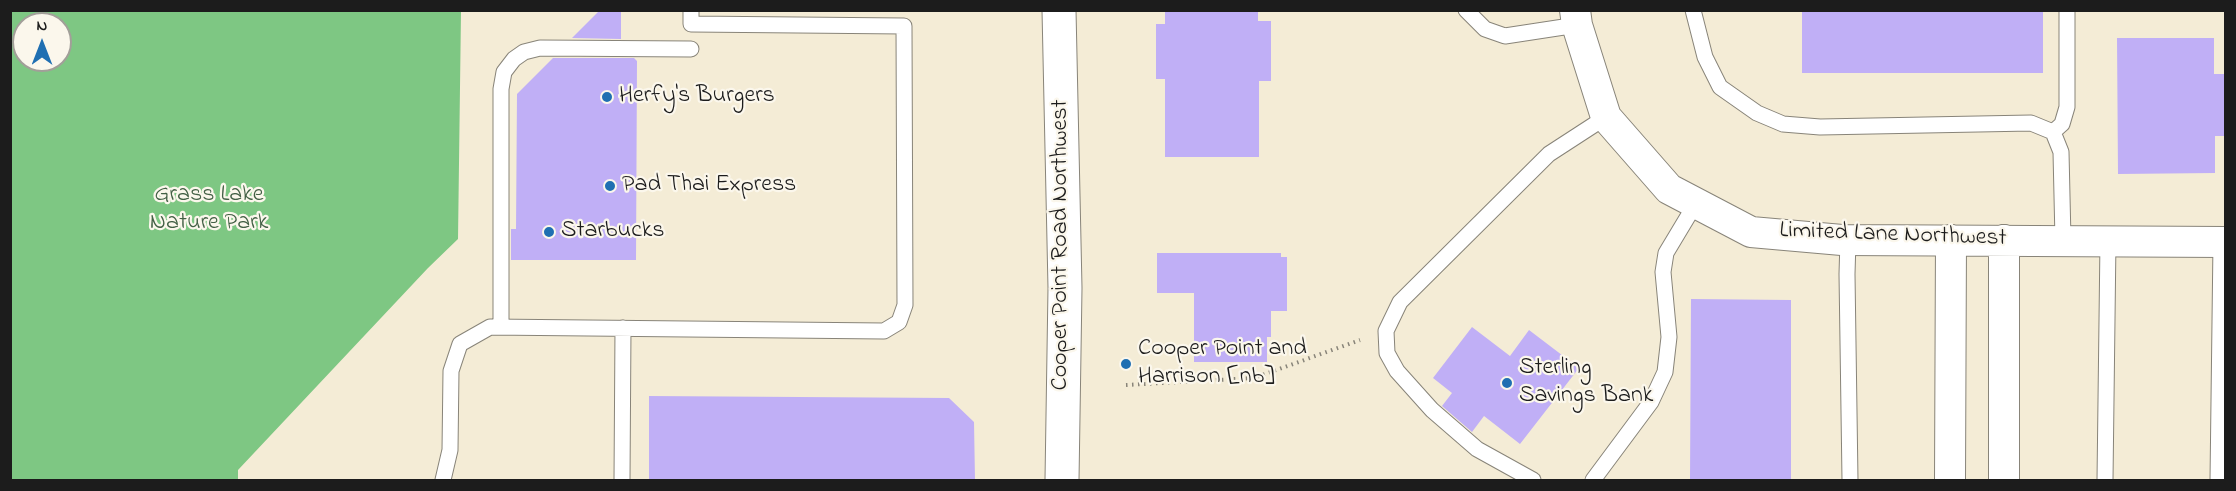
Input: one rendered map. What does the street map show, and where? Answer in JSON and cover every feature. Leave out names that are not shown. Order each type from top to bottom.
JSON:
[{"type":"main road","name":"Cooper Point Road Northwest","points":[[1059,10],[1065,288],[1062,480]]},
{"type":"street","name":"Limited Lane Northwest","points":[[1576,18],[1606,117],[1669,189],[1751,232],[1848,240],[2223,242]]},
{"type":"street","points":[[1950,480],[1951,240]]},
{"type":"street","points":[[2004,240],[2004,480]]},
{"type":"lane","points":[[443,480],[450,450],[451,371],[460,344],[490,327],[884,331],[898,322],[905,305],[904,26],[691,24],[691,10]]},
{"type":"lane","points":[[1466,10],[1485,29],[1505,36],[1576,18]]},
{"type":"lane","points":[[1693,10],[1705,57],[1719,87],[1756,113],[1783,124],[1820,127],[2031,123],[2053,132],[2061,152],[2063,240]]},
{"type":"lane","points":[[2053,132],[2062,124],[2067,106],[2067,10]]},
{"type":"lane","points":[[501,327],[501,89],[504,72],[514,59],[524,52],[540,48],[692,49]]},
{"type":"lane","points":[[1533,480],[1477,449],[1432,410],[1397,371],[1387,353],[1386,331],[1400,302],[1549,154],[1606,117]]},
{"type":"lane","points":[[1593,480],[1651,402],[1665,372],[1668,337],[1663,272],[1666,253],[1696,203]]},
{"type":"lane","points":[[1848,240],[1850,480]]},
{"type":"lane","points":[[2105,480],[2108,240]]},
{"type":"lane","points":[[2218,480],[2223,242]]},
{"type":"lane","points":[[622,480],[623,328]]},
{"type":"path","points":[[1126,385],[1254,378],[1386,331]]},
{"type":"green space","name":"Grass Lake Nature Park","points":[[10,11],[461,11],[458,239],[238,470],[238,480],[11,480]]},
{"type":"building","points":[[600,10],[621,10],[621,39],[572,38]]},
{"type":"building","points":[[1165,10],[1258,10],[1258,21],[1271,21],[1271,81],[1259,81],[1259,157],[1165,157],[1165,79],[1156,79],[1156,24],[1165,24]]},
{"type":"building","points":[[1802,10],[2043,10],[2043,73],[1802,73]]},
{"type":"building","points":[[2117,38],[2214,38],[2214,74],[2226,74],[2226,136],[2215,136],[2215,173],[2118,174]]},
{"type":"building","points":[[553,58],[634,58],[637,61],[636,260],[511,260],[511,229],[516,229],[517,94]]},
{"type":"building","points":[[1157,253],[1281,253],[1281,257],[1287,257],[1287,311],[1271,311],[1271,337],[1267,337],[1267,362],[1194,362],[1194,293],[1157,293]]},
{"type":"building","points":[[1691,299],[1791,300],[1791,480],[1690,480]]},
{"type":"building","points":[[1472,327],[1510,356],[1529,330],[1579,368],[1520,444],[1484,416],[1472,432],[1442,406],[1452,393],[1433,378]]},
{"type":"building","points":[[649,396],[949,398],[974,422],[975,480],[649,480]]},
{"type":"place","name":"Herfy's Burgers","points":[[607,97]]},
{"type":"place","name":"Pad Thai Express","points":[[610,186]]},
{"type":"place","name":"Starbucks","points":[[549,232]]},
{"type":"place","name":"Cooper Point and Harrison [nb]","points":[[1126,364]]},
{"type":"place","name":"Sterling Savings Bank","points":[[1507,383]]}]
